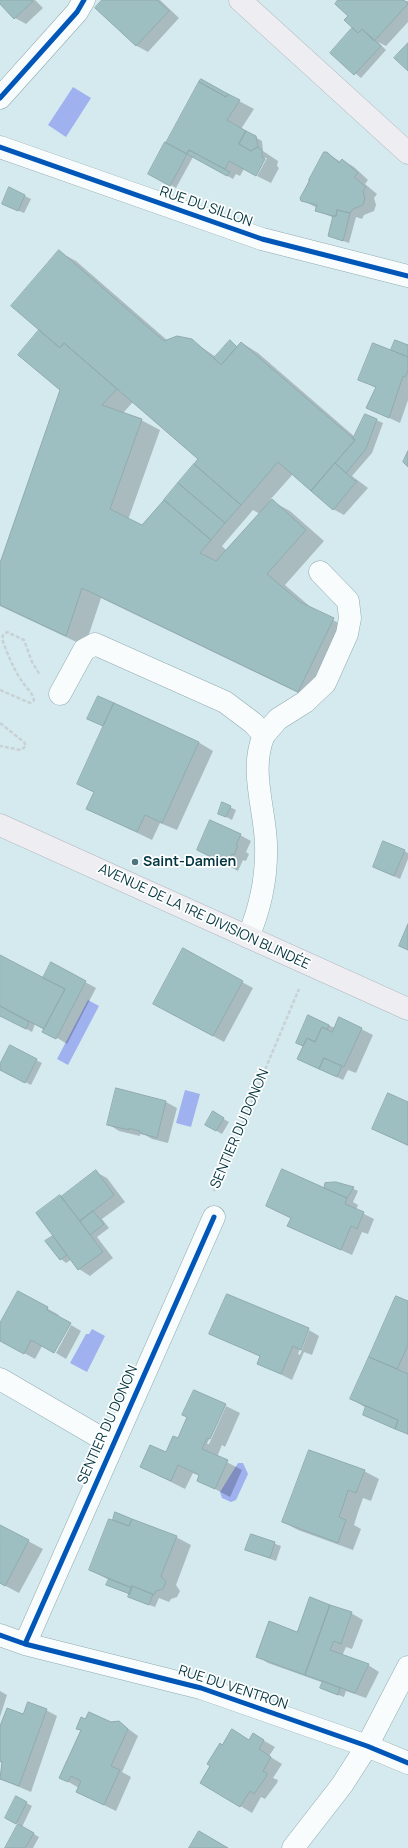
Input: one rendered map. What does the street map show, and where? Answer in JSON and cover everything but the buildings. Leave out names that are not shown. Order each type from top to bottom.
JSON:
[{"type":"main road","points":[[240,0],[408,153]]},
{"type":"main road","name":"AVENUE DE LA 1RE DIVISION BLINDÉE","points":[[0,825],[408,1009]]},
{"type":"street","points":[[0,98],[77,12],[84,0]]},
{"type":"street","name":"RUE DU SILLON","points":[[0,147],[262,239],[408,276]]},
{"type":"street","points":[[248,937],[258,914],[266,845],[258,785],[259,746],[264,735],[278,719],[305,702],[325,683],[347,634],[350,618],[348,601],[320,572]]},
{"type":"street","points":[[60,694],[84,650],[95,644],[225,702],[253,722],[264,735]]},
{"type":"street","name":"SENTIER DU DONON","points":[[24,1644],[214,1217]]},
{"type":"street","points":[[0,1379],[113,1444]]},
{"type":"street","name":"RUE DU VENTRON","points":[[0,1635],[24,1644],[201,1688],[368,1746],[408,1763]]},
{"type":"street","points":[[293,1848],[342,1785],[368,1746],[408,1667]]},
{"type":"path","points":[[0,690],[24,702],[30,703],[34,700],[33,695],[20,678],[12,664],[2,639],[4,633],[7,632],[24,640],[32,662],[40,675],[60,694]]},
{"type":"path","points":[[0,723],[24,742],[26,746],[21,750],[0,746]]},
{"type":"water","points":[[73,87],[91,98],[66,137],[48,125]]},
{"type":"water","points":[[88,1000],[99,1006],[68,1065],[57,1059]]},
{"type":"water","points":[[185,1090],[200,1094],[191,1127],[176,1123]]},
{"type":"water","points":[[92,1329],[105,1336],[87,1372],[70,1363],[86,1334],[89,1334]]},
{"type":"water","points":[[238,1463],[243,1463],[248,1474],[236,1500],[231,1502],[222,1498],[220,1492]]},
{"type":"cycle path","points":[[0,98],[77,12],[84,0]]},
{"type":"cycle path","points":[[0,147],[262,239],[408,276]]},
{"type":"cycle path","points":[[25,1644],[214,1217]]},
{"type":"cycle path","points":[[0,1635],[25,1644],[201,1688],[367,1746],[408,1763]]},
{"type":"place","name":"Saint-Damien","points":[[135,862]]}]
